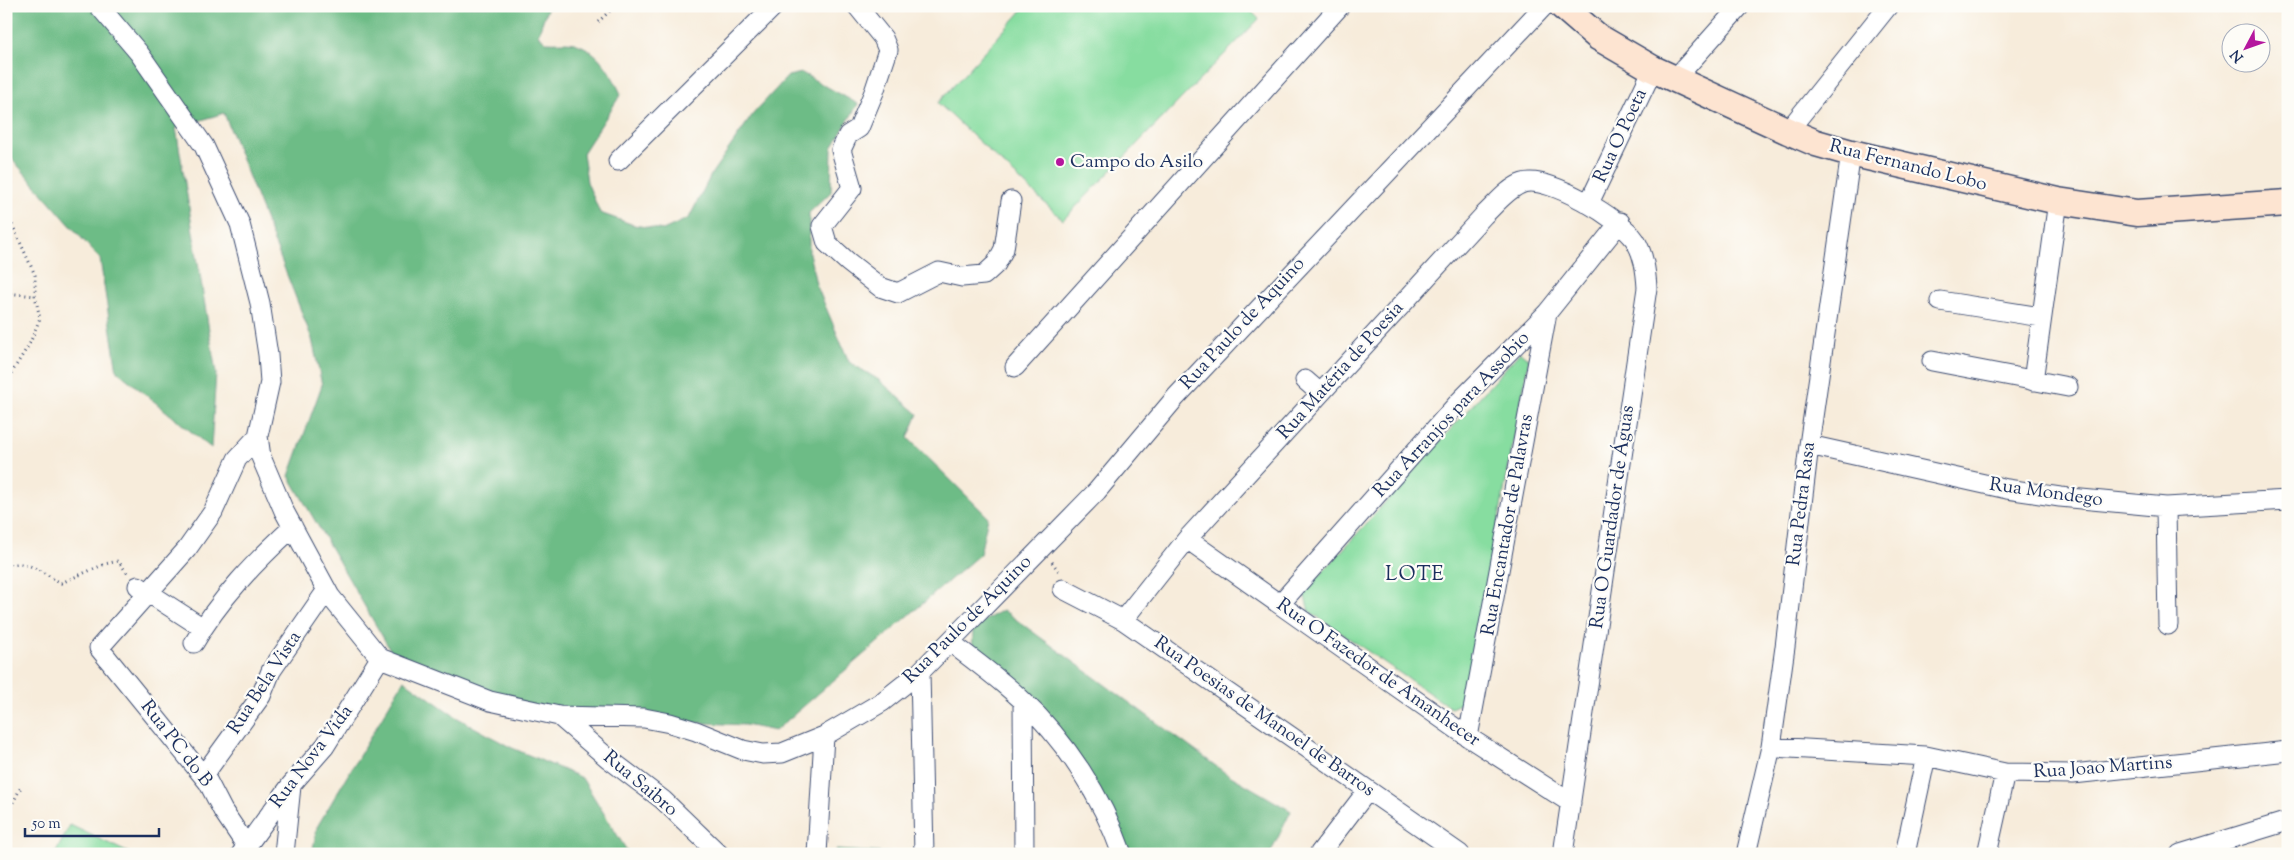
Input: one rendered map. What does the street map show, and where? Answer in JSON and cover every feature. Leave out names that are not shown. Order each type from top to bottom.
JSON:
[{"type":"main road","name":"Rua Fernando Lobo","points":[[1562,6],[1598,37],[1664,74],[1788,132],[1816,143],[1851,153],[2058,201],[2138,213],[2288,203]]},
{"type":"street","points":[[98,6],[139,53],[204,146],[240,224],[260,303],[268,355],[270,382],[258,436],[261,457],[293,527],[327,590],[380,658]]},
{"type":"street","points":[[618,160],[774,6]]},
{"type":"street","points":[[857,6],[883,38],[888,50],[874,92],[859,128],[848,135],[841,150],[852,188],[822,226],[827,243],[880,286],[898,293],[939,272],[962,277],[984,275],[996,264],[1004,249],[1011,201]]},
{"type":"street","points":[[1015,367],[1340,6]]},
{"type":"street","name":"Rua Paulo de Aquino","points":[[380,658],[490,701],[559,716],[644,718],[696,731],[743,750],[763,754],[782,753],[824,736],[882,702],[920,672],[950,642],[1097,491],[1176,397],[1263,302],[1544,6]]},
{"type":"street","name":"Rua O Poeta","points":[[1589,203],[1664,74],[1740,6]]},
{"type":"street","points":[[1788,132],[1888,6]]},
{"type":"street","name":"Rua Pedra Rasa","points":[[1746,854],[1771,747],[1809,445],[1851,153]]},
{"type":"street","name":"Rua Matéria de Poesia","points":[[1123,620],[1187,539],[1484,215],[1504,196],[1523,183],[1541,183],[1589,203]]},
{"type":"street","points":[[2033,380],[2058,201]]},
{"type":"street","name":"Rua O Guardador de Águas","points":[[1563,854],[1647,288],[1645,262],[1635,240],[1620,222],[1589,203]]},
{"type":"street","name":"Rua Arranjos para Assobio","points":[[1280,604],[1458,403],[1547,313],[1620,222]]},
{"type":"street","points":[[1940,301],[2041,317]]},
{"type":"street","name":"Rua Encantador de Palavras","points":[[1468,737],[1547,313]]},
{"type":"street","points":[[1932,361],[2068,387]]},
{"type":"street","points":[[1305,380],[1320,393]]},
{"type":"street","points":[[258,436],[237,459],[213,512],[193,542],[144,590],[198,636],[254,562],[293,527]]},
{"type":"street","name":"Rua Mondego","points":[[1809,445],[2007,489],[2060,497],[2166,507],[2288,500]]},
{"type":"street","points":[[2166,507],[2168,625]]},
{"type":"street","name":"Rua O Fazedor de Amanhecer","points":[[1187,539],[1468,737],[1571,803]]},
{"type":"street","name":"Rua Poesias de Manoel de Barros","points":[[1063,589],[1123,620],[1460,854]]},
{"type":"street","name":"Rua PC do B","points":[[144,590],[100,648],[204,776],[243,849]]},
{"type":"street","name":"Rua Bela Vista","points":[[204,776],[261,696],[271,671],[327,590]]},
{"type":"street","points":[[950,642],[1023,700],[1072,758],[1113,828],[1122,854]]},
{"type":"street","name":"Rua Nova Vida","points":[[243,849],[291,785],[324,746],[380,658]]},
{"type":"street","points":[[920,672],[924,854]]},
{"type":"street","points":[[1023,700],[1024,854]]},
{"type":"street","name":"Rua Saibro","points":[[559,716],[609,759],[663,800],[719,854]]},
{"type":"street","points":[[818,854],[824,736]]},
{"type":"street","name":"Rua Joao Martins","points":[[1771,747],[1926,756],[2005,773],[2073,774],[2288,751]]},
{"type":"street","points":[[1905,854],[1926,756]]},
{"type":"street","points":[[1987,854],[2005,773]]},
{"type":"street","points":[[284,854],[291,785]]},
{"type":"street","points":[[1319,854],[1368,790]]},
{"type":"street","points":[[2180,854],[2288,821]]},
{"type":"path","points":[[598,22],[615,6]]},
{"type":"path","points":[[6,211],[35,275],[35,296],[40,318],[30,343],[6,382]]},
{"type":"path","points":[[6,292],[35,296]]},
{"type":"path","points":[[1040,549],[1060,574],[1063,589]]},
{"type":"path","points":[[6,567],[14,563],[26,564],[61,583],[105,564],[118,562],[144,590]]},
{"type":"path","points":[[6,816],[21,787]]},
{"type":"green space","points":[[6,6],[548,6],[538,35],[546,42],[568,42],[583,46],[603,63],[621,94],[583,153],[587,182],[600,213],[634,225],[663,230],[689,218],[712,173],[753,114],[788,76],[802,73],[858,104],[832,148],[831,192],[809,213],[809,253],[816,284],[849,362],[879,380],[918,414],[908,438],[988,517],[980,554],[775,731],[745,725],[581,717],[490,701],[399,665],[289,476],[322,385],[312,339],[224,113],[176,128],[216,373],[211,448],[117,371],[100,259],[6,152]]},
{"type":"green space","name":"Campo do Asilo","points":[[1026,6],[1246,6],[1259,19],[1063,220],[938,103]]},
{"type":"green space","points":[[1520,352],[1529,359],[1464,702],[1451,708],[1309,611],[1304,593]]},
{"type":"green space","points":[[1003,610],[1224,772],[1291,811],[1270,854],[1122,854],[1072,758],[972,659],[973,627]]},
{"type":"green space","points":[[404,680],[456,717],[510,747],[582,778],[629,854],[312,854],[317,827]]},
{"type":"green space","points":[[70,825],[131,854],[55,854]]},
{"type":"green space","points":[[836,850],[906,854],[836,854]]},
{"type":"place","name":"Campo do Asilo","points":[[1060,162]]},
{"type":"district","name":"LOTE","points":[[1415,575]]}]
